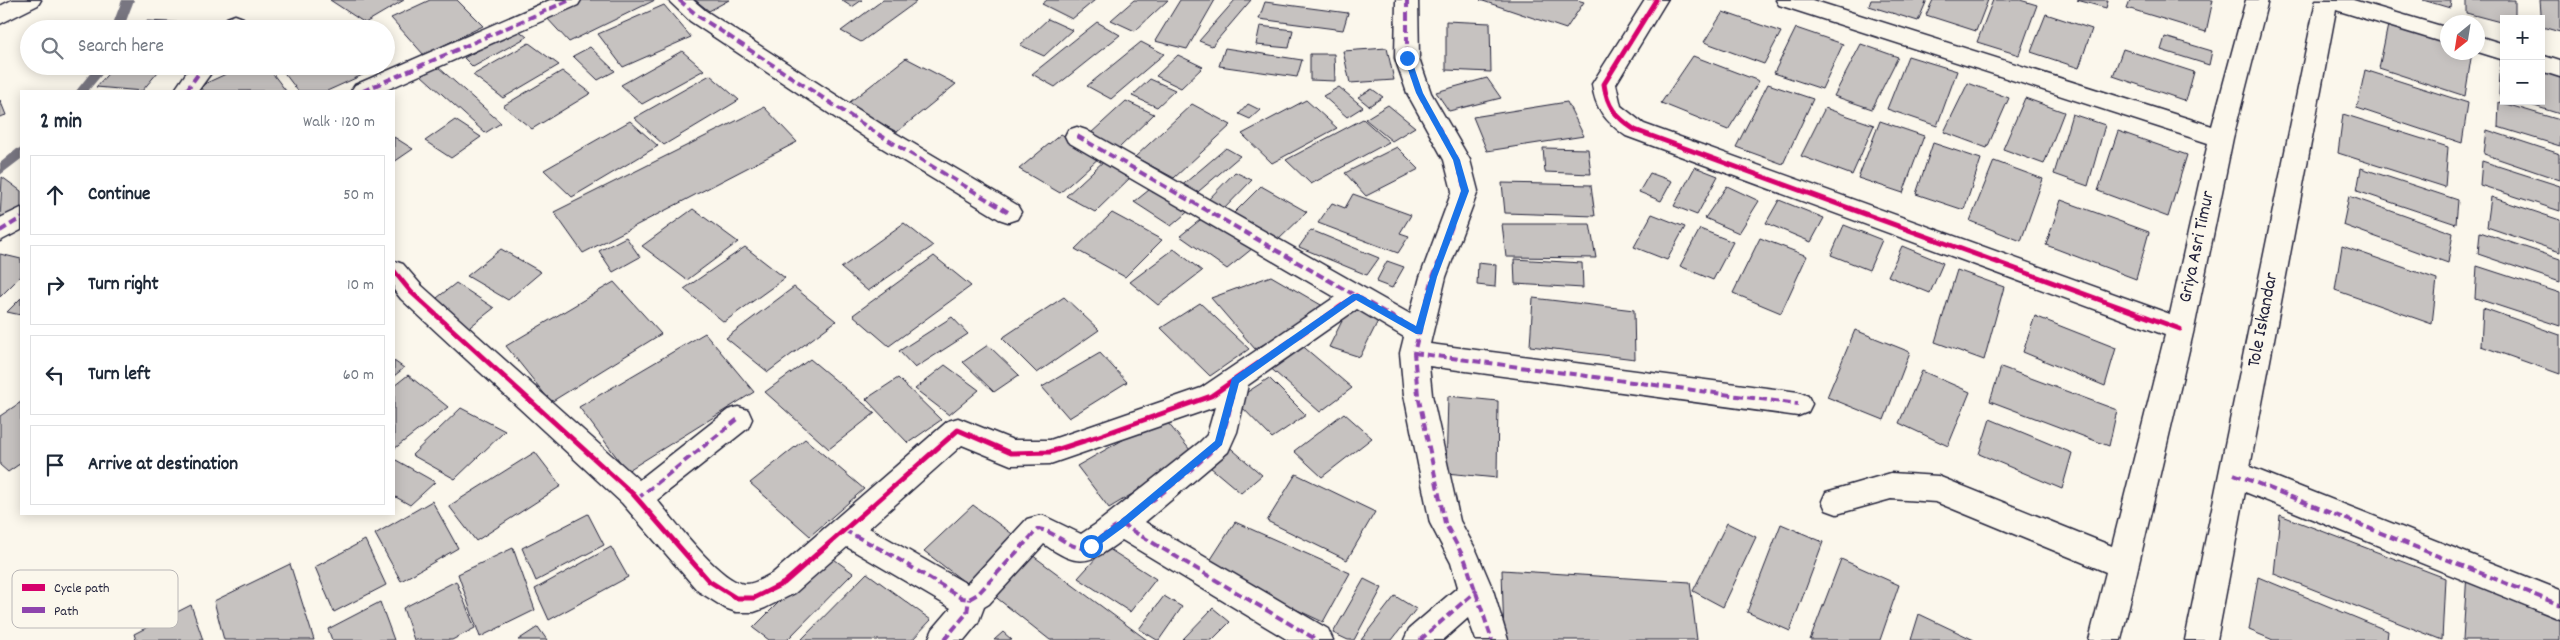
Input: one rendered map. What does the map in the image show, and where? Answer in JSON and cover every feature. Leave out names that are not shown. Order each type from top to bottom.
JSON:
[{"type":"street","points":[[0,16],[30,0]]},
{"type":"street","points":[[365,90],[570,0]]},
{"type":"street","points":[[679,0],[698,16],[878,134],[1008,212]]},
{"type":"street","points":[[1407,0],[1407,58],[1419,93],[1457,160],[1465,191],[1434,277],[1416,342],[1418,395],[1445,523],[1465,560],[1477,590],[1492,640]]},
{"type":"street","points":[[1656,0],[1604,84],[1605,99],[1613,116],[1635,130],[2180,329]]},
{"type":"street","points":[[1787,0],[2220,138]]},
{"type":"street","name":"Griya Asri Timur","points":[[2105,640],[2180,329],[2220,138],[2257,0]]},
{"type":"street","points":[[2327,0],[2440,34]]},
{"type":"street","name":"Tole Iskandar","points":[[2201,640],[2327,0]]},
{"type":"street","points":[[2485,46],[2500,51]]},
{"type":"street","points":[[2545,64],[2560,69]]},
{"type":"street","points":[[187,90],[198,75]]},
{"type":"street","points":[[1077,136],[1356,296],[1416,342],[1798,404]]},
{"type":"street","points":[[0,231],[20,219]]},
{"type":"street","points":[[395,272],[412,292],[637,499],[709,581],[736,598],[754,598],[784,583],[958,430],[1011,453],[1050,452],[1211,396],[1356,296]]},
{"type":"street","points":[[844,530],[888,553],[962,598],[969,599],[978,594],[1038,528],[1048,529],[1073,546],[1082,548],[1091,546],[1121,524],[1219,443],[1235,381]]},
{"type":"street","points":[[637,499],[738,419]]},
{"type":"street","points":[[2234,474],[2560,605]]},
{"type":"street","points":[[1837,502],[1892,486],[1938,489],[2123,565]]},
{"type":"street","points":[[1121,524],[1317,640]]},
{"type":"street","points":[[1420,640],[1477,590]]},
{"type":"street","points":[[944,640],[967,612],[969,599]]},
{"type":"building","points":[[330,0],[404,0],[370,20],[360,20]]},
{"type":"building","points":[[430,0],[457,0],[483,26],[424,55],[395,22],[395,20],[391,18]]},
{"type":"building","points":[[581,0],[655,0],[569,42],[546,17]]},
{"type":"building","points":[[695,0],[729,0],[709,11]]},
{"type":"building","points":[[841,0],[862,0],[852,7]]},
{"type":"building","points":[[883,0],[912,0],[916,2],[861,42],[841,31]]},
{"type":"building","points":[[1047,0],[1095,0],[1072,19],[1042,4]]},
{"type":"building","points":[[1134,0],[1168,0],[1135,31],[1111,20]]},
{"type":"building","points":[[1180,0],[1215,0],[1187,49],[1155,41]]},
{"type":"building","points":[[1235,0],[1251,0],[1212,46],[1199,41]]},
{"type":"building","points":[[1480,0],[1577,0],[1584,2],[1566,29]]},
{"type":"building","points":[[1871,0],[1927,0],[1918,21],[1869,6]]},
{"type":"building","points":[[1933,0],[1988,0],[1976,31],[1926,15]]},
{"type":"building","points":[[1993,0],[2020,0],[2037,5],[2019,55],[1977,42]]},
{"type":"building","points":[[2077,0],[2108,0],[2106,8]]},
{"type":"building","points":[[2130,0],[2213,0],[2206,32],[2127,8]]},
{"type":"building","points":[[2423,0],[2451,0],[2450,8]]},
{"type":"building","points":[[2466,0],[2515,0],[2515,15],[2500,15],[2500,22],[2485,18],[2485,15],[2466,13]]},
{"type":"building","points":[[2540,0],[2560,0],[2560,32],[2545,28],[2545,15],[2541,15]]},
{"type":"building","points":[[1265,2],[1348,13],[1343,30],[1259,19]]},
{"type":"building","points":[[664,5],[691,37],[623,67],[598,34]]},
{"type":"building","points":[[1723,12],[1781,32],[1764,64],[1704,42]]},
{"type":"building","points":[[2046,14],[2092,29],[2079,68],[2031,52]]},
{"type":"building","points":[[1048,19],[1072,30],[1044,56],[1020,45]]},
{"type":"building","points":[[1446,21],[1490,23],[1491,72],[1446,70]]},
{"type":"building","points":[[1097,22],[1120,35],[1055,87],[1032,74]]},
{"type":"building","points":[[2388,25],[2440,41],[2440,60],[2471,60],[2465,96],[2379,68]]},
{"type":"building","points":[[1260,26],[1293,30],[1289,48],[1256,45]]},
{"type":"building","points":[[1796,28],[1843,44],[1822,89],[1774,73]]},
{"type":"building","points":[[517,29],[527,37],[473,67],[464,58]]},
{"type":"building","points":[[2165,37],[2212,51],[2209,65],[2161,50]]},
{"type":"building","points":[[1141,42],[1164,54],[1111,99],[1087,86]]},
{"type":"building","points":[[529,43],[559,65],[503,98],[473,75]]},
{"type":"building","points":[[1861,44],[1898,57],[1872,109],[1834,96]]},
{"type":"building","points":[[590,47],[615,71],[598,80],[573,56]]},
{"type":"building","points":[[1225,48],[1302,60],[1297,77],[1219,66]]},
{"type":"building","points":[[1387,48],[1394,80],[1350,83],[1343,51]]},
{"type":"building","points":[[2123,49],[2194,72],[2186,101],[2113,76]]},
{"type":"building","points":[[682,51],[704,70],[642,104],[621,85]]},
{"type":"building","points":[[1310,54],[1334,54],[1335,81],[1310,80]]},
{"type":"building","points":[[1178,55],[1203,67],[1181,88],[1156,76]]},
{"type":"building","points":[[1693,56],[1759,81],[1728,130],[1661,103]]},
{"type":"building","points":[[1908,56],[1957,71],[1937,126],[1887,109]]},
{"type":"building","points":[[906,58],[956,84],[897,132],[846,105]]},
{"type":"building","points":[[437,66],[501,123],[485,133],[421,75]]},
{"type":"building","points":[[2545,67],[2560,71],[2560,114],[2531,105],[2545,105]]},
{"type":"building","points":[[2365,70],[2468,103],[2462,143],[2357,108]]},
{"type":"building","points":[[562,71],[591,93],[532,129],[503,106]]},
{"type":"building","points":[[107,75],[155,75],[143,90],[96,87]]},
{"type":"building","points":[[224,75],[274,75],[285,90],[203,90],[200,86]]},
{"type":"building","points":[[286,75],[363,75],[329,90],[297,90]]},
{"type":"building","points":[[710,75],[739,100],[664,145],[634,118]]},
{"type":"building","points":[[1487,78],[1501,98],[1449,111],[1436,92]]},
{"type":"building","points":[[1150,79],[1175,90],[1157,107],[1132,96]]},
{"type":"building","points":[[1968,83],[2009,98],[1987,148],[1944,132]]},
{"type":"building","points":[[1768,84],[1813,99],[1783,164],[1736,147]]},
{"type":"building","points":[[1339,87],[1363,107],[1347,117],[1323,96]]},
{"type":"building","points":[[1372,89],[1383,97],[1369,106],[1358,97]]},
{"type":"building","points":[[2025,98],[2064,112],[2044,164],[2003,149]]},
{"type":"building","points":[[0,100],[6,115],[0,117]]},
{"type":"building","points":[[1306,100],[1337,128],[1272,163],[1242,134]]},
{"type":"building","points":[[1126,101],[1154,114],[1118,149],[1090,134]]},
{"type":"building","points":[[1567,102],[1584,136],[1487,151],[1473,117]]},
{"type":"building","points":[[2499,102],[2500,105],[2509,105],[2560,120],[2560,146],[2498,127]]},
{"type":"building","points":[[1192,104],[1231,125],[1174,178],[1135,157]]},
{"type":"building","points":[[1248,104],[1260,110],[1250,119],[1239,114]]},
{"type":"building","points":[[1388,105],[1415,127],[1392,141],[1365,119]]},
{"type":"building","points":[[764,107],[797,142],[583,253],[554,212]]},
{"type":"building","points":[[1825,108],[1874,125],[1852,175],[1801,156]]},
{"type":"building","points":[[2072,114],[2105,125],[2088,186],[2054,174]]},
{"type":"building","points":[[2343,114],[2448,147],[2445,187],[2338,153]]},
{"type":"building","points":[[1363,119],[1389,142],[1311,184],[1286,160]]},
{"type":"building","points":[[455,120],[481,137],[451,158],[425,141]]},
{"type":"building","points":[[630,121],[658,146],[572,197],[544,170]]},
{"type":"building","points":[[1880,121],[1924,136],[1903,193],[1858,178]]},
{"type":"building","points":[[2487,130],[2560,154],[2560,180],[2484,154]]},
{"type":"building","points":[[2118,131],[2187,155],[2168,217],[2098,191]]},
{"type":"building","points":[[1061,134],[1101,156],[1060,193],[1019,169]]},
{"type":"building","points":[[395,138],[413,149],[395,161]]},
{"type":"building","points":[[1933,143],[1981,159],[1964,210],[1916,194]]},
{"type":"building","points":[[1397,147],[1419,169],[1366,196],[1345,173]]},
{"type":"building","points":[[1226,148],[1240,156],[1192,197],[1179,188]]},
{"type":"building","points":[[1543,148],[1588,149],[1591,174],[1545,172]]},
{"type":"building","points":[[1106,159],[1134,174],[1095,212],[1066,196]]},
{"type":"building","points":[[1994,161],[2043,179],[2021,241],[1970,221]]},
{"type":"building","points":[[2482,161],[2560,186],[2560,211],[2480,185]]},
{"type":"building","points":[[1695,167],[1718,176],[1697,215],[1674,206]]},
{"type":"building","points":[[2361,168],[2458,200],[2456,224],[2357,191]]},
{"type":"building","points":[[1235,172],[1252,180],[1221,212],[1205,203]]},
{"type":"building","points":[[1650,173],[1672,181],[1661,201],[1639,192]]},
{"type":"building","points":[[2,177],[20,190],[20,208],[0,220]]},
{"type":"building","points":[[1502,183],[1591,185],[1595,216],[1505,213]]},
{"type":"building","points":[[1154,186],[1191,209],[1171,226],[1134,202]]},
{"type":"building","points":[[1261,186],[1307,212],[1275,243],[1230,217]]},
{"type":"building","points":[[1727,186],[1759,201],[1739,233],[1705,218]]},
{"type":"building","points":[[1353,194],[1411,215],[1400,233],[1409,236],[1398,253],[1318,223],[1332,203],[1345,208]]},
{"type":"building","points":[[2349,196],[2453,233],[2448,263],[2343,225]]},
{"type":"building","points":[[2491,197],[2560,220],[2560,252],[2487,227]]},
{"type":"building","points":[[1779,200],[1824,218],[1811,242],[1766,223]]},
{"type":"building","points":[[2061,200],[2149,232],[2136,279],[2046,245]]},
{"type":"building","points":[[693,209],[738,242],[687,280],[642,246]]},
{"type":"building","points":[[1112,213],[1162,240],[1125,277],[1075,249]]},
{"type":"building","points":[[1652,214],[1685,227],[1667,260],[1634,247]]},
{"type":"building","points":[[1205,216],[1253,248],[1227,269],[1180,236]]},
{"type":"building","points":[[904,223],[933,246],[868,291],[841,268]]},
{"type":"building","points":[[1502,224],[1590,224],[1596,258],[1506,257]]},
{"type":"building","points":[[1844,225],[1882,240],[1869,270],[1831,255]]},
{"type":"building","points":[[1700,229],[1733,242],[1713,280],[1680,266]]},
{"type":"building","points":[[1311,230],[1379,258],[1367,275],[1299,247]]},
{"type":"building","points":[[2480,232],[2560,259],[2560,282],[2478,254]]},
{"type":"building","points":[[626,237],[640,257],[613,272],[599,251]]},
{"type":"building","points":[[1760,238],[1807,256],[1781,313],[1733,293]]},
{"type":"building","points":[[1902,246],[1943,263],[1930,293],[1888,276]]},
{"type":"building","points":[[2342,246],[2437,279],[2432,324],[2335,290]]},
{"type":"building","points":[[745,247],[785,278],[724,322],[684,289]]},
{"type":"building","points":[[501,249],[541,272],[508,300],[467,276]]},
{"type":"building","points":[[1174,249],[1202,271],[1158,305],[1130,282]]},
{"type":"building","points":[[0,254],[20,259],[20,277],[0,297]]},
{"type":"building","points":[[934,256],[971,286],[889,346],[853,315]]},
{"type":"building","points":[[1514,259],[1582,263],[1583,288],[1515,284]]},
{"type":"building","points":[[1387,261],[1404,267],[1392,288],[1376,282]]},
{"type":"building","points":[[1478,263],[1496,265],[1495,287],[1477,285]]},
{"type":"building","points":[[2477,266],[2560,293],[2560,326],[2475,298]]},
{"type":"building","points":[[1957,270],[2004,287],[1984,360],[1935,342]]},
{"type":"building","points":[[1271,276],[1328,309],[1255,349],[1211,298]]},
{"type":"building","points":[[614,282],[661,334],[551,402],[506,346]]},
{"type":"building","points":[[456,283],[494,308],[466,330],[428,305]]},
{"type":"building","points":[[794,287],[836,321],[768,372],[726,338]]},
{"type":"building","points":[[1064,297],[1099,330],[1037,373],[1002,338]]},
{"type":"building","points":[[1533,298],[1634,310],[1635,359],[1530,346]]},
{"type":"building","points":[[20,299],[20,315],[7,312]]},
{"type":"building","points":[[1200,303],[1249,349],[1210,376],[1161,328]]},
{"type":"building","points":[[1349,307],[1380,317],[1360,357],[1329,347]]},
{"type":"building","points":[[2483,308],[2560,335],[2560,374],[2481,346]]},
{"type":"building","points":[[2035,316],[2116,348],[2105,386],[2023,352]]},
{"type":"building","points":[[952,317],[968,334],[915,368],[899,351]]},
{"type":"building","points":[[1855,330],[1910,352],[1884,420],[1827,397]]},
{"type":"building","points":[[705,333],[754,392],[627,471],[579,407]]},
{"type":"building","points":[[1299,343],[1352,388],[1320,412],[1267,365]]},
{"type":"building","points":[[988,345],[1019,375],[994,392],[963,362]]},
{"type":"building","points":[[1100,353],[1127,382],[1069,418],[1042,387]]},
{"type":"building","points":[[810,359],[875,413],[829,449],[765,392]]},
{"type":"building","points":[[395,362],[404,368],[395,375]]},
{"type":"building","points":[[945,365],[979,390],[949,415],[915,389]]},
{"type":"building","points":[[2001,367],[2117,410],[2109,446],[1990,401]]},
{"type":"building","points":[[1922,371],[1970,392],[1948,446],[1899,423]]},
{"type":"building","points":[[408,375],[448,407],[395,448],[395,385]]},
{"type":"building","points":[[898,378],[941,420],[908,443],[866,399]]},
{"type":"building","points":[[1269,378],[1306,415],[1272,438],[1235,400]]},
{"type":"building","points":[[1448,396],[1498,401],[1497,478],[1446,473]]},
{"type":"building","points":[[20,403],[20,464],[8,472],[0,465],[0,416]]},
{"type":"building","points":[[461,408],[505,431],[455,479],[412,455]]},
{"type":"building","points":[[1344,413],[1372,438],[1322,477],[1294,451]]},
{"type":"building","points":[[1163,417],[1195,456],[1109,508],[1077,466]]},
{"type":"building","points":[[1990,419],[2072,453],[2062,489],[1979,454]]},
{"type":"building","points":[[805,439],[864,489],[810,536],[750,483]]},
{"type":"building","points":[[1226,444],[1262,475],[1241,493],[1204,462]]},
{"type":"building","points":[[535,452],[561,486],[476,541],[449,506]]},
{"type":"building","points":[[396,460],[435,482],[410,505],[395,497]]},
{"type":"building","points":[[1296,474],[1375,512],[1347,560],[1267,521]]},
{"type":"building","points":[[432,501],[458,548],[401,581],[375,534]]},
{"type":"building","points":[[973,505],[1015,536],[967,584],[924,551]]},
{"type":"building","points":[[588,514],[604,545],[536,581],[522,548]]},
{"type":"building","points":[[2280,515],[2445,578],[2442,640],[2274,574]]},
{"type":"building","points":[[1235,522],[1350,573],[1323,622],[1206,567]]},
{"type":"building","points":[[1727,523],[1756,537],[1723,607],[1693,591]]},
{"type":"building","points":[[1781,524],[1823,542],[1790,631],[1747,612]]},
{"type":"building","points":[[365,540],[386,585],[334,612],[315,567]]},
{"type":"building","points":[[611,547],[628,577],[549,620],[535,589]]},
{"type":"building","points":[[1106,547],[1156,579],[1130,612],[1078,578]]},
{"type":"building","points":[[513,548],[535,610],[480,637],[458,574]]},
{"type":"building","points":[[827,554],[853,573],[787,640],[769,640],[753,628]]},
{"type":"building","points":[[1032,555],[1147,640],[1050,640],[993,595]]},
{"type":"building","points":[[1841,559],[1899,585],[1880,640],[1810,640]]},
{"type":"building","points":[[290,564],[314,640],[224,640],[214,601]]},
{"type":"building","points":[[1502,570],[1690,582],[1697,640],[1504,640]]},
{"type":"building","points":[[2467,572],[2560,609],[2560,640],[2463,640]]},
{"type":"building","points":[[867,573],[931,620],[912,640],[801,640]]},
{"type":"building","points":[[2258,577],[2388,631],[2387,640],[2273,640],[2249,630]]},
{"type":"building","points":[[1364,579],[1382,588],[1354,640],[1348,640],[1333,633]]},
{"type":"building","points":[[456,581],[475,628],[452,640],[414,640],[403,608]]},
{"type":"building","points":[[1164,596],[1182,607],[1159,640],[1157,640],[1139,629]]},
{"type":"building","points":[[1395,596],[1416,609],[1392,640],[1361,640]]},
{"type":"building","points":[[380,602],[394,640],[332,640],[328,629]]},
{"type":"building","points":[[191,605],[203,640],[136,640],[134,634],[146,628],[178,628],[178,612]]},
{"type":"building","points":[[1213,608],[1230,622],[1212,640],[1182,640]]},
{"type":"building","points":[[1919,614],[1974,640],[1911,640]]},
{"type":"building","points":[[538,627],[547,640],[518,640]]},
{"type":"building","points":[[1003,632],[1012,640],[994,640]]},
{"type":"waterway","points":[[120,20],[128,0]]},
{"type":"waterway","points":[[83,90],[95,75]]},
{"type":"waterway","points":[[0,170],[20,153]]},
{"type":"marked path","points":[[365,90],[570,0]]},
{"type":"marked path","points":[[679,0],[698,16],[878,134],[1008,212]]},
{"type":"marked path","points":[[1407,0],[1407,58],[1419,93],[1457,160],[1465,191],[1433,277],[1414,353],[1418,395],[1445,523],[1465,560],[1492,640]]},
{"type":"marked path","points":[[187,90],[198,75]]},
{"type":"marked path","points":[[1077,136],[1419,332]]},
{"type":"marked path","points":[[0,231],[20,219]]},
{"type":"marked path","points":[[1414,353],[1798,404]]},
{"type":"marked path","points":[[844,530],[888,553],[962,598],[969,599],[978,594],[1038,529],[1050,532],[1071,545],[1083,548],[1128,518],[1174,482],[1218,443],[1235,381]]},
{"type":"marked path","points":[[637,499],[738,419]]},
{"type":"marked path","points":[[2234,474],[2560,605]]},
{"type":"marked path","points":[[1121,524],[1317,640]]},
{"type":"marked path","points":[[1420,640],[1477,590]]},
{"type":"marked path","points":[[944,640],[967,613],[969,599]]},
{"type":"cycle path","points":[[1656,0],[1604,84],[1607,101],[1612,112],[1635,130],[2180,329]]},
{"type":"cycle path","points":[[395,272],[411,292],[633,494],[709,581],[736,598],[754,598],[784,583],[958,430],[1011,453],[1050,452],[1096,437],[1211,396],[1356,296]]},
{"type":"route","points":[[1091,546],[1121,524],[1219,443],[1235,381],[1356,296],[1419,332],[1434,277],[1453,230],[1465,191],[1457,160],[1419,93],[1407,58]]}]
